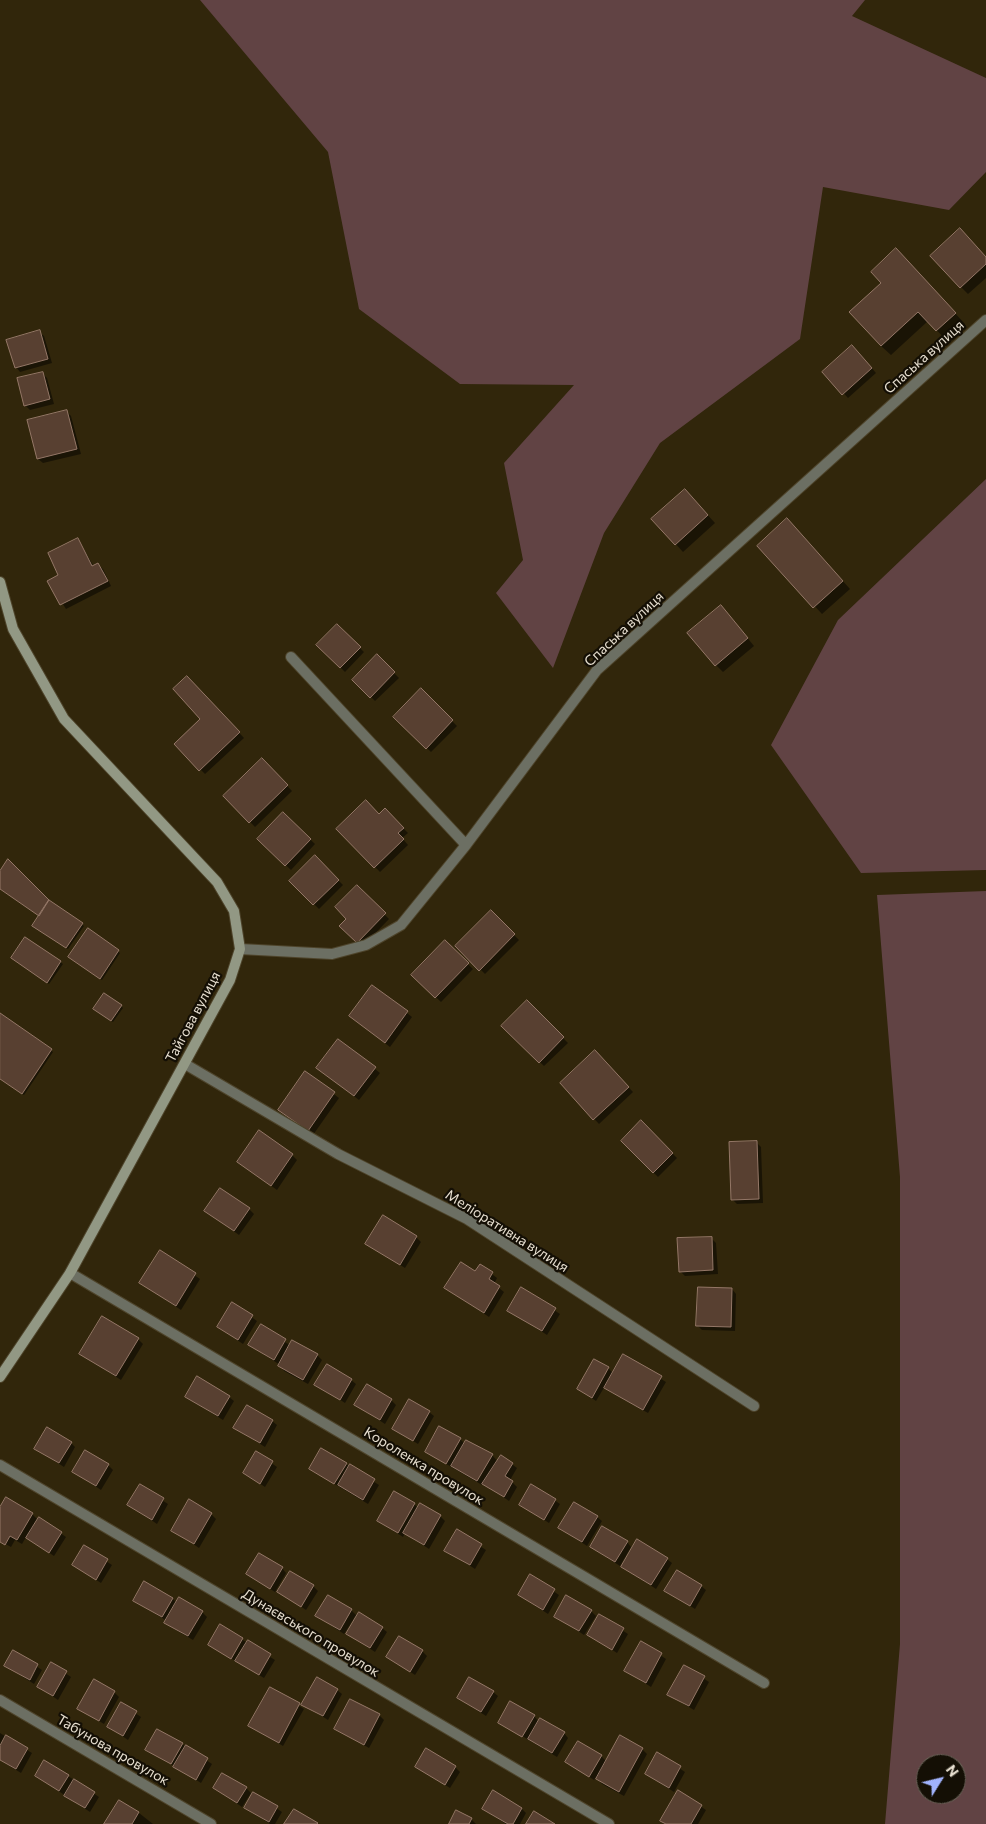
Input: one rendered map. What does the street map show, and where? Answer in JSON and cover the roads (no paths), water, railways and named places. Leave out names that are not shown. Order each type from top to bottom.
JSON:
[{"type":"street","name":"Спаська вулиця","points":[[240,949],[332,954],[366,945],[401,925],[466,845],[597,670],[986,320]]},
{"type":"street","name":"Тайгова вулиця","points":[[0,582],[13,629],[64,718],[217,882],[234,911],[240,949],[230,980],[70,1273],[0,1377]]},
{"type":"street","points":[[291,657],[466,845]]},
{"type":"street","name":"Меліоративна вулиця","points":[[184,1064],[338,1154],[466,1219],[754,1406]]},
{"type":"street","name":"Короленка провулок","points":[[70,1273],[764,1682]]},
{"type":"street","name":"Дунаєвського провулок","points":[[0,1465],[609,1824]]},
{"type":"street","name":"Табунова провулок","points":[[0,1700],[211,1824]]}]
